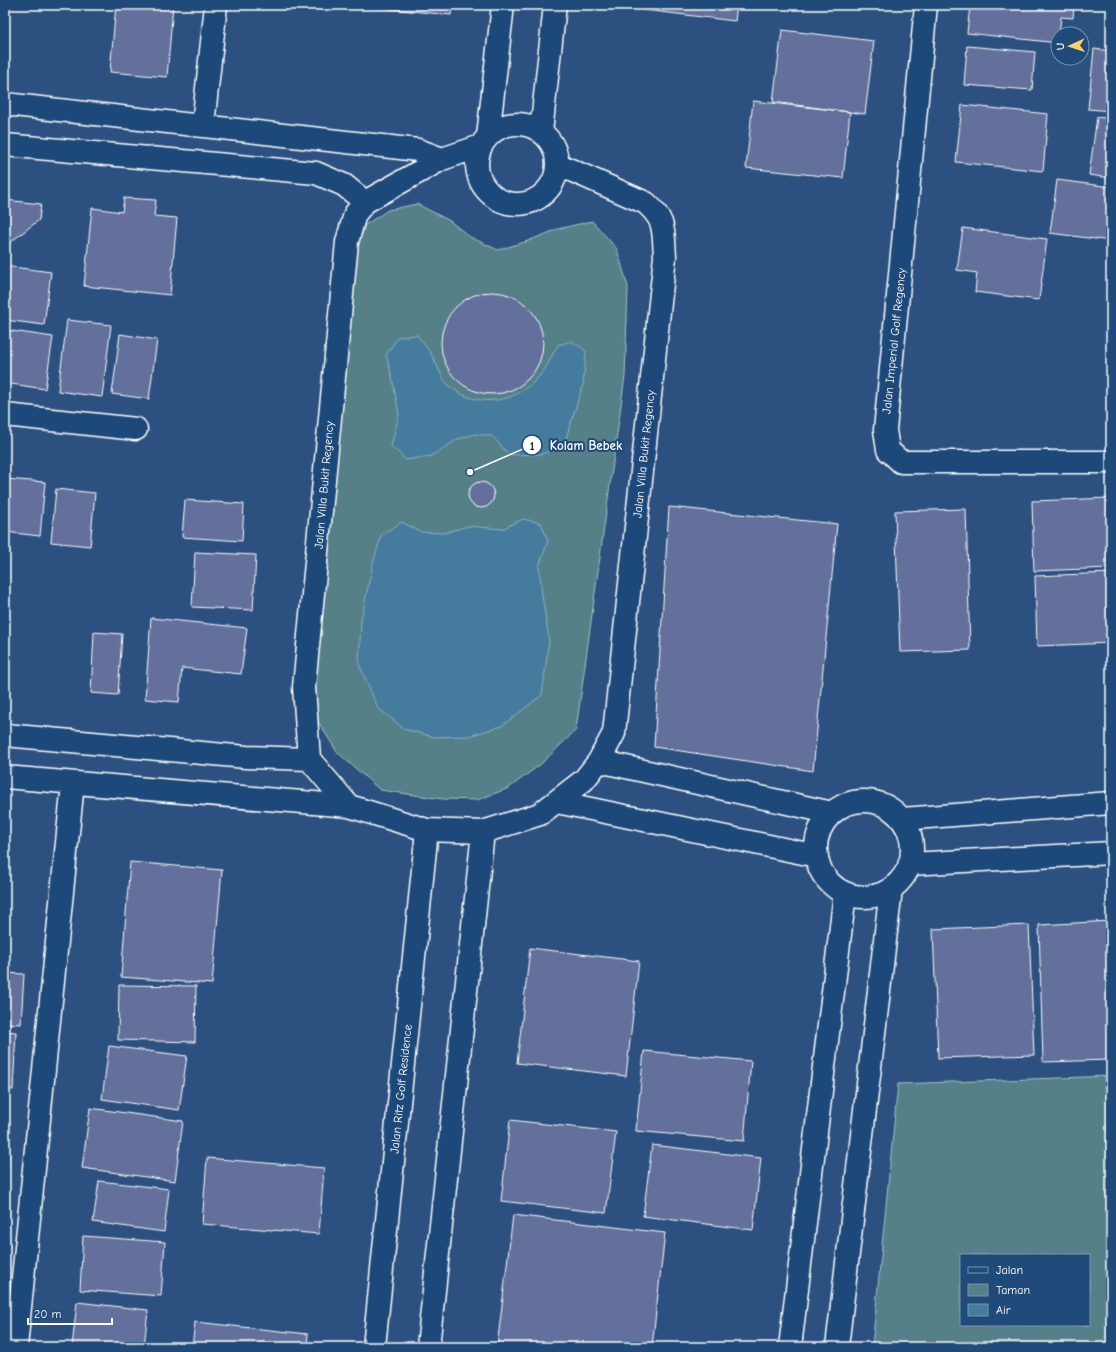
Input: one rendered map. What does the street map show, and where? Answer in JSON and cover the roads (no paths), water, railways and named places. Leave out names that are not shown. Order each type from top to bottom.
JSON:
[{"type":"street","points":[[203,125],[216,5]]},
{"type":"street","points":[[484,141],[500,127],[514,124],[528,125],[541,132],[550,141],[555,152],[557,164],[555,177],[549,188],[540,197],[529,202],[516,204],[504,202],[493,196],[484,188],[478,176],[476,162],[484,141],[502,5]]},
{"type":"street","points":[[541,132],[555,5]]},
{"type":"street","name":"Jalan Imperial Golf Regency","points":[[926,5],[885,430],[888,450],[901,462],[1111,462]]},
{"type":"street","points":[[5,104],[418,150],[442,158]]},
{"type":"street","name":"Jalan Villa Bukit Regency","points":[[309,759],[304,687],[347,242],[355,214],[365,202],[442,158],[484,141]]},
{"type":"street","points":[[5,144],[316,172],[344,185],[365,202]]},
{"type":"street","name":"Jalan Villa Bukit Regency","points":[[427,830],[484,832],[540,814],[584,780],[599,761],[614,733],[665,256],[663,225],[656,212],[646,203],[557,164]]},
{"type":"street","points":[[5,415],[136,429]]},
{"type":"street","points":[[5,735],[246,757],[309,759],[349,806]]},
{"type":"street","points":[[599,761],[832,813]]},
{"type":"street","points":[[5,777],[349,806],[427,830]]},
{"type":"street","points":[[16,1347],[73,783]]},
{"type":"street","points":[[557,802],[816,856]]},
{"type":"street","points":[[860,802],[876,802],[890,809],[902,819],[910,833],[912,849],[910,864],[902,878],[890,889],[876,896],[860,897],[845,893],[831,884],[822,872],[816,856],[817,840],[822,825],[832,813],[845,805],[860,802]]},
{"type":"street","points":[[902,819],[1111,804]]},
{"type":"street","name":"Jalan Ritz Golf Residence","points":[[374,1347],[427,830]]},
{"type":"street","points":[[428,1347],[484,832]]},
{"type":"street","points":[[910,864],[1111,853]]},
{"type":"street","points":[[837,1347],[890,889]]},
{"type":"street","points":[[790,1347],[845,893]]},
{"type":"water","points":[[417,335],[430,352],[444,380],[449,386],[461,394],[485,400],[498,400],[510,397],[532,384],[548,364],[558,345],[572,341],[586,351],[583,385],[564,444],[542,454],[509,455],[492,436],[476,434],[458,439],[431,456],[406,460],[391,446],[399,414],[386,355],[398,337]]},
{"type":"water","points":[[523,519],[541,523],[548,541],[539,566],[549,640],[542,695],[502,726],[469,736],[434,737],[404,729],[378,708],[359,664],[361,620],[373,563],[382,534],[402,522],[421,532],[444,533],[468,526],[502,529]]},
{"type":"place","name":"Kolam Bebek","points":[[470,472]]}]
